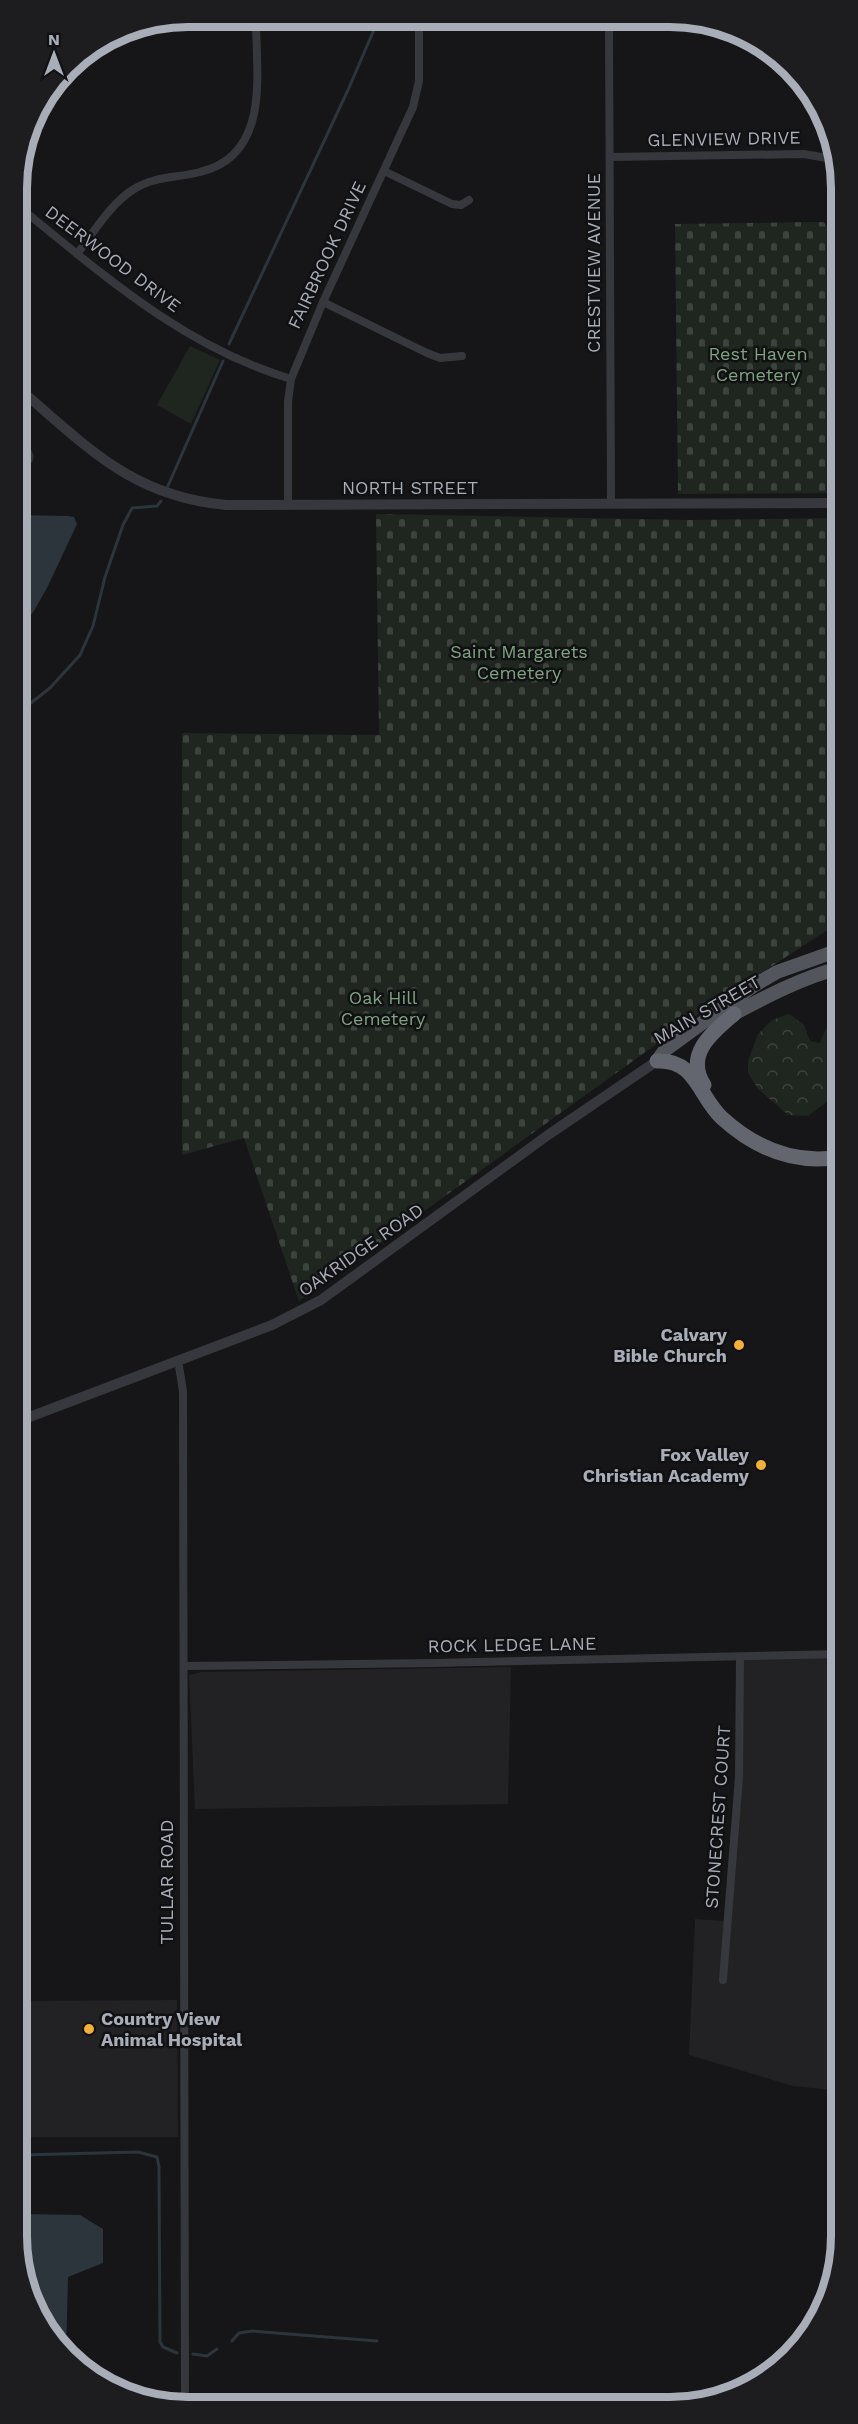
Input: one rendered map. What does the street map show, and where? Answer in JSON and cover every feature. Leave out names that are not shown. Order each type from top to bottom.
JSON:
[{"type":"highway","points":[[728,1122],[702,1081],[697,1062],[704,1041],[734,1014]]},
{"type":"highway","points":[[657,1061],[667,1061],[682,1066],[722,1118],[763,1148],[788,1156],[811,1159],[831,1158]]},
{"type":"main road","name":"MAIN STREET","points":[[657,1061],[665,1050],[753,986],[777,972],[831,953]]},
{"type":"main road","name":"MAIN STREET","points":[[657,1061],[669,1057],[714,1024],[773,992],[831,970]]},
{"type":"street","points":[[77,254],[111,210],[133,189],[150,181],[208,170],[226,160],[241,146],[251,128],[256,101],[256,27]]},
{"type":"street","name":"FAIRBROOK DRIVE","points":[[288,505],[288,402],[291,379],[323,302],[414,101],[419,81],[419,27]]},
{"type":"street","name":"CRESTVIEW AVENUE","points":[[609,27],[611,504]]},
{"type":"street","name":"GLENVIEW DRIVE","points":[[610,157],[804,154],[828,158]]},
{"type":"street","points":[[384,171],[452,204],[461,205],[469,200]]},
{"type":"street","name":"DEERWOOD DRIVE","points":[[27,213],[136,301],[174,326],[229,355],[291,379]]},
{"type":"street","points":[[323,302],[427,354],[440,358],[462,357]]},
{"type":"street","name":"NORTH STREET","points":[[27,395],[119,471],[180,498],[215,504],[831,503]]},
{"type":"street","name":"OAKRIDGE ROAD","points":[[27,1418],[272,1325],[321,1300],[548,1135],[657,1061]]},
{"type":"street","name":"TULLAR ROAD","points":[[178,1360],[183,1391],[184,2397]]},
{"type":"street","name":"ROCK LEDGE LANE","points":[[184,1666],[831,1654]]},
{"type":"street","name":"STONECREST COURT","points":[[723,1980],[739,1777],[740,1657]]},
{"type":"shaded area","points":[[27,445],[34,457],[27,469]]},
{"type":"shaded area","points":[[27,515],[74,517],[77,524],[34,611],[27,619]]},
{"type":"shaded area","points":[[831,1654],[831,2090],[793,2086],[689,2055],[695,1919],[727,1921],[734,1833],[740,1657]]},
{"type":"shaded area","points":[[511,1667],[508,1804],[195,1809],[189,1675],[202,1672]]},
{"type":"shaded area","points":[[177,2000],[178,2137],[27,2137],[27,2001]]},
{"type":"shaded area","points":[[27,2214],[80,2215],[103,2229],[103,2263],[68,2277],[66,2341],[49,2317],[32,2278],[28,2257]]},
{"type":"green space","name":"Rest Haven Cemetery","points":[[823,222],[831,229],[831,493],[678,494],[675,224]]},
{"type":"green space","points":[[190,346],[220,360],[191,424],[157,405]]},
{"type":"green space","name":"Oak Hill Cemetery","points":[[376,514],[690,520],[831,518],[831,931],[826,931],[704,1010],[299,1301],[244,1138],[182,1155],[182,733],[379,735]]},
{"type":"green space","points":[[789,1014],[804,1025],[810,1041],[820,1043],[826,1029],[831,1026],[831,1099],[808,1116],[788,1115],[758,1089],[748,1073],[748,1061],[758,1034],[772,1020]]},
{"type":"waterway","points":[[229,344],[373,32]]},
{"type":"waterway","points":[[167,488],[223,361]]},
{"type":"waterway","points":[[27,706],[50,688],[80,655],[93,626],[105,577],[123,525],[132,508],[157,506],[161,501]]},
{"type":"waterway","points":[[27,2155],[138,2152],[157,2157],[159,2167],[160,2342],[163,2347],[177,2353]]},
{"type":"waterway","points":[[232,2341],[239,2333],[252,2331],[377,2341]]},
{"type":"waterway","points":[[193,2354],[207,2356],[217,2349]]},
{"type":"place","name":"Calvary Bible Church","points":[[739,1345]]},
{"type":"place","name":"Fox Valley Christian Academy","points":[[761,1465]]},
{"type":"place","name":"Country View Animal Hospital","points":[[89,2029]]},
{"type":"park label","name":"Saint Margarets Cemetery","points":[[519,662]]}]
